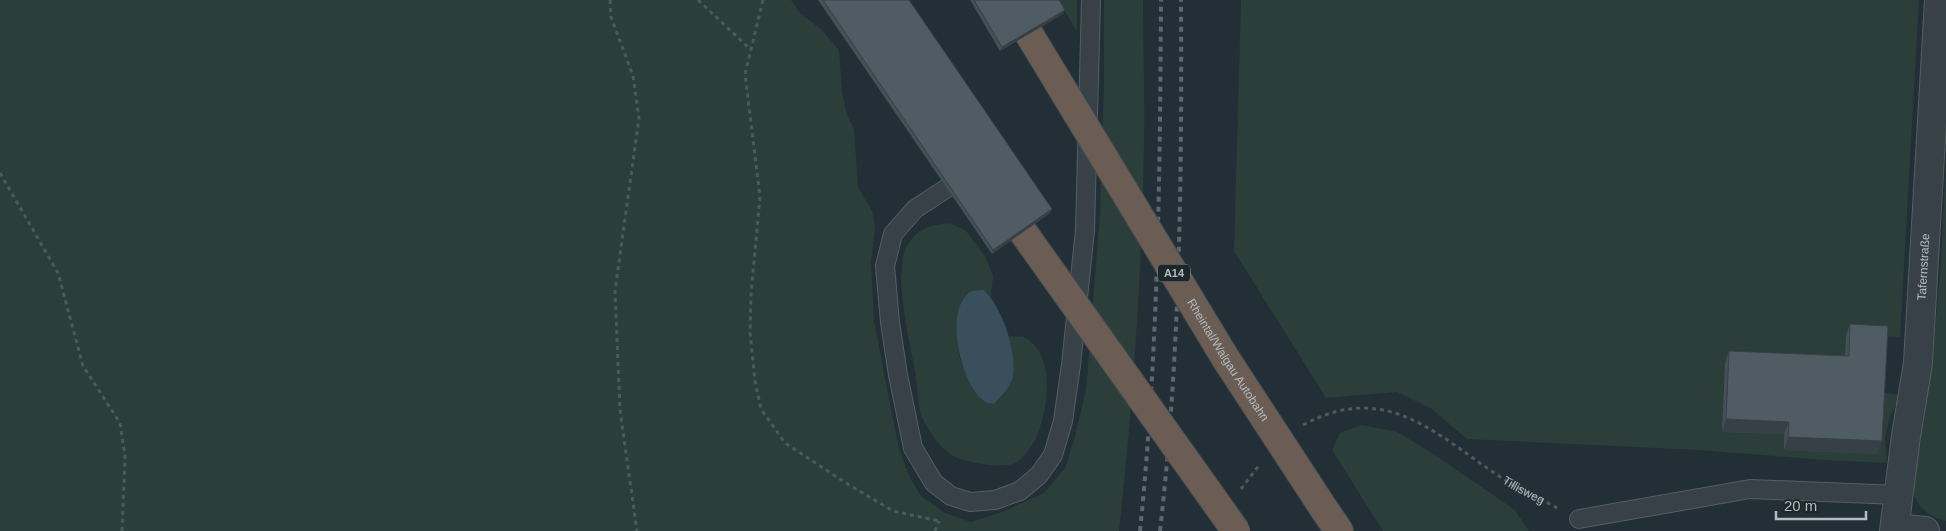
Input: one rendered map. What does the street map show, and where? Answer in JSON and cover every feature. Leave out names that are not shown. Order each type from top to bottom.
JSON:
[{"type":"highway","name":"Rheintal/Walgau Autobahn","points":[[1029,34],[1226,359],[1339,531]]},
{"type":"highway","points":[[1023,232],[1236,531]]},
{"type":"street","name":"Tafernstraße","points":[[1895,529],[1918,363],[1939,0]]},
{"type":"street","points":[[1895,529],[1925,531]]},
{"type":"lane","points":[[947,188],[916,209],[893,234],[885,266],[895,357],[913,448],[934,483],[950,496],[970,502],[995,500],[1020,491],[1039,475],[1053,455],[1062,421],[1071,365],[1084,230],[1091,0]]},
{"type":"lane","points":[[1579,519],[1750,489],[1899,495]]},
{"type":"path","points":[[610,0],[611,17],[633,76],[639,118],[615,291],[620,410],[637,531]]},
{"type":"path","points":[[698,0],[750,49]]},
{"type":"path","points":[[763,0],[745,74],[760,197],[750,294],[750,333],[755,380],[761,409],[785,443],[846,483],[893,510],[939,521]]},
{"type":"path","points":[[0,173],[58,273],[83,366],[120,423],[125,457],[122,531]]},
{"type":"path","name":"Tillisweg","points":[[1296,428],[1320,416],[1349,409],[1379,409],[1400,415],[1426,426],[1506,481],[1579,519]]},
{"type":"path","points":[[1238,493],[1263,461]]},
{"type":"green space","points":[[0,0],[791,0],[800,13],[822,30],[839,50],[842,92],[847,115],[854,129],[858,187],[872,211],[875,227],[871,262],[874,321],[899,449],[910,478],[921,496],[945,513],[971,522],[1007,510],[1044,493],[1065,468],[1086,390],[1100,214],[1104,82],[1104,0],[1143,0],[1144,126],[1139,289],[1129,435],[1119,531],[0,531]]},
{"type":"green space","points":[[1058,0],[1077,0],[1077,31]]},
{"type":"green space","points":[[1241,0],[1919,0],[1900,337],[1885,336],[1881,392],[1900,395],[1889,420],[1885,438],[1887,463],[1700,450],[1467,439],[1432,409],[1397,392],[1326,398],[1234,251]]},
{"type":"green space","points":[[1946,159],[1946,521],[1934,517],[1925,511],[1918,503],[1913,492],[1932,364],[1941,262]]},
{"type":"green space","points":[[950,223],[966,231],[985,256],[993,276],[991,297],[984,290],[958,352],[970,383],[980,396],[994,404],[1006,393],[1013,360],[1009,336],[1024,337],[1030,341],[1041,355],[1046,370],[1045,406],[1035,441],[1026,454],[1015,463],[1009,465],[976,463],[955,457],[931,434],[920,412],[904,309],[901,275],[902,260],[910,241],[919,232],[936,225]]},
{"type":"green space","points":[[1362,425],[1397,432],[1429,451],[1515,510],[1529,531],[1383,531],[1332,450],[1340,433]]},
{"type":"water","points":[[984,290],[1003,319],[1013,358],[1014,370],[1012,380],[1002,396],[994,404],[985,402],[975,391],[968,378],[962,363],[956,328],[958,313],[963,300],[972,291]]},
{"type":"building","points":[[823,0],[909,0],[1052,209],[993,250]]},
{"type":"building","points":[[974,0],[1059,0],[1065,10],[1002,47]]},
{"type":"building","points":[[1850,324],[1888,326],[1882,441],[1788,437],[1789,422],[1726,419],[1729,351],[1849,356]]},
{"type":"railway","points":[[1140,531],[1151,398],[1157,266],[1161,0]]},
{"type":"railway","points":[[1160,531],[1167,465],[1176,332],[1181,133],[1181,0]]}]
